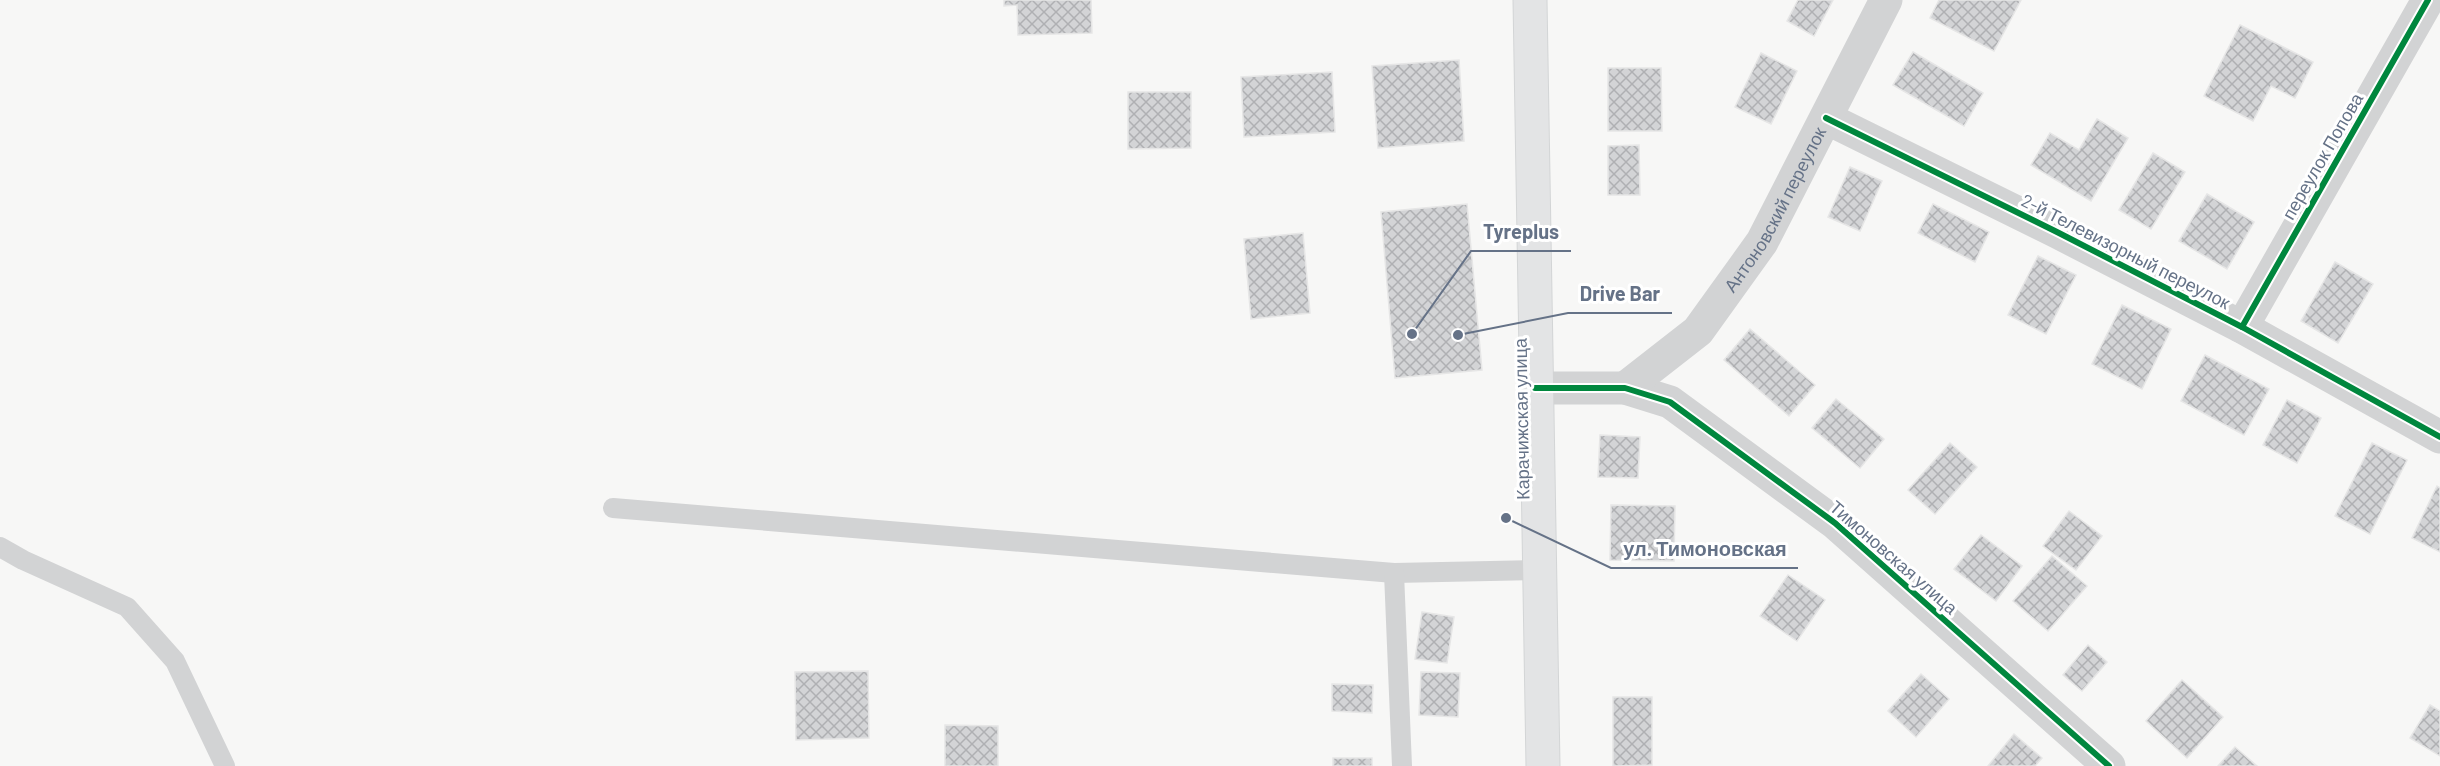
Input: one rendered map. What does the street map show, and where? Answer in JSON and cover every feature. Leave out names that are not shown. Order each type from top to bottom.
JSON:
[{"type":"main road","name":"Карачижская улица","points":[[1530,0],[1543,766]]},
{"type":"street","name":"Антоновский переулок","points":[[1625,388],[1698,331],[1762,242],[1886,0]]},
{"type":"street","name":"переулок Попова","points":[[2242,327],[2428,0]]},
{"type":"street","name":"2-й Телевизорный переулок","points":[[1826,118],[2057,232],[2242,327],[2440,437]]},
{"type":"street","name":"Тимоновская улица","points":[[1535,388],[1625,388],[1670,402],[1835,523],[2109,766]]},
{"type":"lane","points":[[613,508],[1394,573],[1539,570]]},
{"type":"lane","points":[[0,547],[23,560],[127,607],[175,661],[225,766]]},
{"type":"lane","points":[[1394,573],[1402,766]]},
{"type":"building","points":[[1004,0],[1091,0],[1092,33],[1018,35],[1017,5],[1004,6]]},
{"type":"building","points":[[1798,0],[1833,0],[1814,36],[1787,21]]},
{"type":"building","points":[[1939,0],[2021,0],[1994,51],[1930,18]]},
{"type":"building","points":[[2240,25],[2313,62],[2295,98],[2271,86],[2253,121],[2204,96]]},
{"type":"building","points":[[1913,52],[1983,93],[1964,126],[1893,85]]},
{"type":"building","points":[[1761,53],[1797,71],[1771,124],[1735,107]]},
{"type":"building","points":[[1459,60],[1464,141],[1378,148],[1372,66]]},
{"type":"building","points":[[1608,68],[1661,68],[1662,131],[1608,131]]},
{"type":"building","points":[[1332,72],[1335,132],[1244,137],[1241,77]]},
{"type":"building","points":[[1128,92],[1191,92],[1191,148],[1128,149]]},
{"type":"building","points":[[2097,119],[2128,138],[2091,201],[2031,165],[2050,133],[2079,150]]},
{"type":"building","points":[[1639,145],[1640,195],[1608,195],[1608,146]]},
{"type":"building","points":[[2153,153],[2185,172],[2151,229],[2119,210]]},
{"type":"building","points":[[1850,167],[1882,181],[1860,231],[1828,217]]},
{"type":"building","points":[[2207,194],[2254,222],[2227,269],[2179,241]]},
{"type":"building","points":[[1467,204],[1482,370],[1395,378],[1381,212]]},
{"type":"building","points":[[1933,204],[1989,232],[1975,262],[1918,233]]},
{"type":"building","points":[[1303,233],[1310,313],[1251,319],[1244,239]]},
{"type":"building","points":[[2038,256],[2076,275],[2046,334],[2008,315]]},
{"type":"building","points":[[2335,262],[2373,284],[2338,343],[2301,321]]},
{"type":"building","points":[[2122,305],[2171,329],[2142,389],[2092,364]]},
{"type":"building","points":[[1750,329],[1815,385],[1789,416],[1724,360]]},
{"type":"building","points":[[2205,355],[2269,389],[2244,435],[2181,401]]},
{"type":"building","points":[[1836,399],[1884,439],[1860,468],[1812,428]]},
{"type":"building","points":[[2287,400],[2321,418],[2297,463],[2263,445]]},
{"type":"building","points":[[1600,435],[1640,437],[1638,478],[1598,477]]},
{"type":"building","points":[[1950,443],[1977,467],[1935,514],[1908,490]]},
{"type":"building","points":[[2372,443],[2407,460],[2370,534],[2335,516]]},
{"type":"building","points":[[2437,486],[2440,488],[2440,552],[2412,538]]},
{"type":"building","points":[[1611,505],[1675,506],[1674,561],[1610,560]]},
{"type":"building","points":[[2069,511],[2102,536],[2076,570],[2043,546]]},
{"type":"building","points":[[1981,535],[2022,566],[1996,601],[1954,569]]},
{"type":"building","points":[[2052,556],[2087,586],[2048,631],[2013,601]]},
{"type":"building","points":[[1788,575],[1825,600],[1797,641],[1760,616]]},
{"type":"building","points":[[1422,612],[1454,617],[1447,663],[1415,659]]},
{"type":"building","points":[[2088,645],[2107,662],[2082,691],[2063,675]]},
{"type":"building","points":[[868,671],[869,738],[796,740],[795,672]]},
{"type":"building","points":[[1421,672],[1460,673],[1458,717],[1419,715]]},
{"type":"building","points":[[1921,674],[1949,699],[1916,737],[1888,711]]},
{"type":"building","points":[[2182,680],[2223,717],[2187,758],[2146,721]]},
{"type":"building","points":[[1332,684],[1373,685],[1372,713],[1332,711]]},
{"type":"building","points":[[1613,697],[1652,697],[1652,765],[1613,766]]},
{"type":"building","points":[[2430,705],[2440,711],[2440,756],[2410,738]]},
{"type":"building","points":[[945,725],[998,726],[998,766],[945,766]]},
{"type":"building","points":[[2014,734],[2042,758],[2035,766],[1988,766]]},
{"type":"building","points":[[2235,747],[2257,766],[2218,766]]},
{"type":"building","points":[[1333,758],[1372,758],[1372,766],[1333,766]]},
{"type":"cycle path","points":[[2242,327],[2428,0]]},
{"type":"cycle path","points":[[1826,118],[2057,232],[2242,327],[2440,437]]},
{"type":"cycle path","points":[[1535,388],[1625,388],[1670,402],[1835,523],[2109,766]]},
{"type":"place","name":"Tyreplus","points":[[1412,334]]},
{"type":"place","name":"Drive Bar","points":[[1458,335]]},
{"type":"place","name":"ул. Тимоновская","points":[[1506,518]]}]
